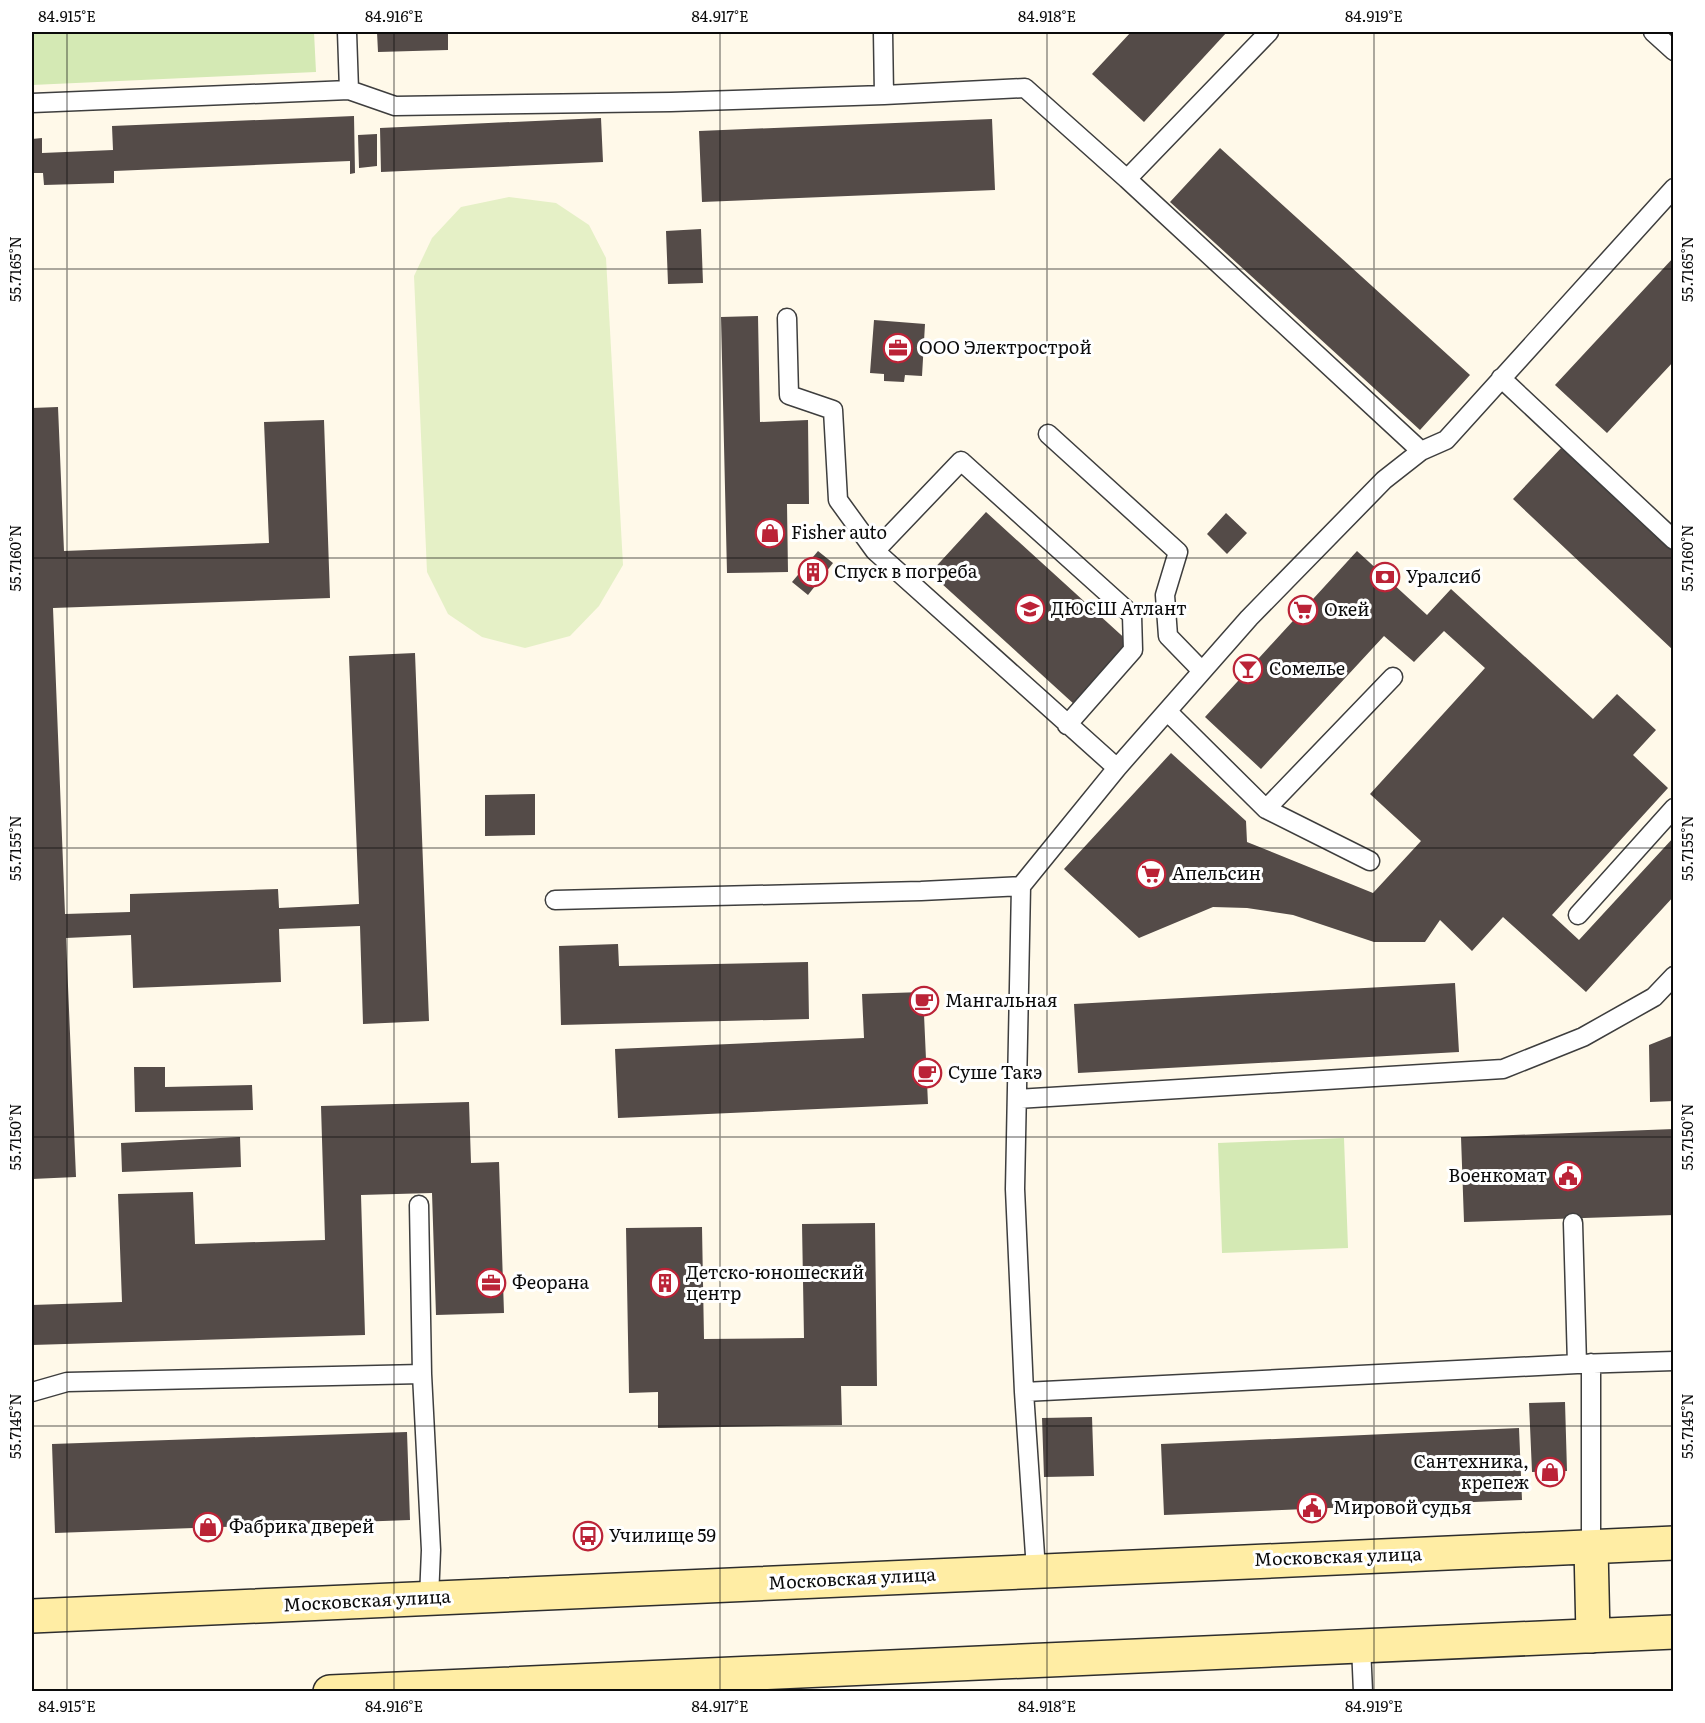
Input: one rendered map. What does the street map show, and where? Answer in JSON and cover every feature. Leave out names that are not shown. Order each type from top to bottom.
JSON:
[{"type":"main road","name":"Московская улица","points":[[32,1616],[1674,1543]]},
{"type":"main road","points":[[1591,1546],[1593,1636]]},
{"type":"main road","points":[[330,1692],[710,1683],[1361,1646],[1674,1632]]},
{"type":"lane","points":[[347,32],[349,90]]},
{"type":"lane","points":[[883,32],[884,95]]},
{"type":"lane","points":[[1127,178],[1269,32]]},
{"type":"lane","points":[[1653,32],[1674,51]]},
{"type":"lane","points":[[32,103],[349,90],[395,106],[670,102],[1025,88],[1127,178],[1421,451]]},
{"type":"lane","points":[[1036,1570],[1024,1392],[1016,1189],[1021,886],[1201,670],[1384,480],[1421,451],[1446,440],[1674,188]]},
{"type":"lane","points":[[787,318],[789,395],[833,410],[838,500],[875,551],[1117,768]]},
{"type":"lane","points":[[1501,378],[1674,540]]},
{"type":"lane","points":[[1048,434],[1178,552],[1165,595],[1168,636],[1201,670]]},
{"type":"lane","points":[[875,551],[961,461],[1132,615],[1133,650],[1067,725]]},
{"type":"lane","points":[[1266,809],[1393,677]]},
{"type":"lane","points":[[1168,711],[1266,809],[1370,861]]},
{"type":"lane","points":[[1578,915],[1674,808]]},
{"type":"lane","points":[[555,900],[921,891],[1021,886]]},
{"type":"lane","points":[[1017,1099],[1503,1069],[1582,1037],[1654,997],[1674,976]]},
{"type":"lane","points":[[419,1205],[422,1374],[431,1550],[429,1598]]},
{"type":"lane","points":[[1573,1223],[1584,1363],[1591,1546]]},
{"type":"lane","points":[[1024,1392],[1584,1363],[1674,1361]]},
{"type":"lane","points":[[32,1392],[66,1382],[422,1374]]},
{"type":"lane","points":[[1361,1646],[1363,1692]]},
{"type":"green space","points":[[32,32],[314,32],[316,72],[32,85]]},
{"type":"green space","points":[[509,197],[556,203],[589,225],[606,258],[623,565],[599,606],[570,636],[525,648],[482,637],[448,614],[427,572],[414,276],[432,238],[461,207]]},
{"type":"green space","points":[[1344,1138],[1348,1248],[1222,1253],[1218,1143]]},
{"type":"building","points":[[377,32],[448,32],[448,50],[378,52]]},
{"type":"building","points":[[1131,32],[1227,32],[1144,122],[1092,74]]},
{"type":"building","points":[[354,116],[355,173],[350,174],[350,161],[114,171],[114,183],[44,185],[43,173],[32,173],[32,139],[42,138],[42,153],[113,150],[112,126]]},
{"type":"building","points":[[601,118],[603,162],[381,172],[380,128]]},
{"type":"building","points":[[992,119],[995,190],[702,202],[699,131]]},
{"type":"building","points":[[377,134],[377,166],[359,168],[358,135]]},
{"type":"building","points":[[1220,148],[1470,375],[1420,430],[1170,202]]},
{"type":"building","points":[[701,229],[703,283],[668,284],[666,231]]},
{"type":"building","points":[[1674,257],[1674,361],[1607,433],[1555,385]]},
{"type":"building","points":[[758,316],[760,422],[808,420],[809,504],[787,504],[788,572],[727,573],[721,317]]},
{"type":"building","name":"ООО Электрострой","points":[[874,320],[925,324],[922,376],[905,375],[904,382],[884,381],[884,374],[870,373]]},
{"type":"building","points":[[58,407],[64,551],[269,543],[264,422],[324,420],[330,598],[53,608],[65,914],[130,912],[130,894],[278,889],[279,908],[359,904],[349,656],[415,653],[429,1021],[363,1024],[360,926],[279,929],[281,982],[133,988],[131,935],[66,938],[76,1177],[32,1179],[32,408]]},
{"type":"building","points":[[1563,446],[1674,550],[1674,651],[1513,499]]},
{"type":"building","name":"ДЮСШ Атлант","points":[[986,512],[1131,644],[1075,705],[930,573]]},
{"type":"building","points":[[1226,513],[1247,533],[1227,554],[1207,534]]},
{"type":"building","name":"Спуск в погреба","points":[[818,551],[833,563],[808,595],[792,582]]},
{"type":"building","points":[[1357,551],[1427,615],[1451,589],[1593,719],[1617,694],[1656,730],[1633,755],[1668,788],[1552,915],[1579,940],[1674,837],[1674,896],[1586,992],[1503,917],[1472,951],[1440,920],[1425,942],[1374,942],[1293,915],[1247,908],[1213,907],[1139,938],[1064,869],[1171,753],[1246,821],[1247,842],[1373,893],[1421,841],[1370,794],[1485,668],[1444,631],[1414,662],[1384,636],[1261,769],[1205,717]]},
{"type":"building","points":[[535,794],[535,835],[485,836],[485,795]]},
{"type":"building","points":[[618,944],[619,966],[808,962],[809,1019],[561,1025],[559,946]]},
{"type":"building","points":[[1455,983],[1459,1052],[1078,1073],[1074,1004]]},
{"type":"building","points":[[923,992],[928,1104],[618,1118],[615,1049],[864,1038],[862,994]]},
{"type":"building","points":[[1674,1035],[1674,1101],[1650,1102],[1649,1045]]},
{"type":"building","points":[[134,1067],[165,1067],[165,1087],[252,1085],[253,1110],[135,1112]]},
{"type":"building","points":[[469,1102],[471,1163],[499,1162],[504,1313],[436,1315],[432,1193],[361,1195],[365,1335],[32,1345],[32,1305],[122,1302],[118,1194],[193,1192],[195,1244],[325,1240],[321,1106]]},
{"type":"building","name":"Военкомат","points":[[1674,1129],[1674,1215],[1464,1222],[1461,1137]]},
{"type":"building","points":[[240,1137],[241,1167],[122,1172],[121,1143]]},
{"type":"building","name":"Детско-юношеский центр","points":[[875,1223],[877,1386],[841,1386],[842,1425],[658,1428],[658,1392],[629,1393],[626,1228],[702,1227],[704,1339],[804,1338],[802,1224]]},
{"type":"building","points":[[1565,1402],[1567,1471],[1532,1472],[1529,1403]]},
{"type":"building","points":[[1092,1417],[1094,1476],[1044,1477],[1042,1418]]},
{"type":"building","points":[[1519,1428],[1522,1500],[1164,1515],[1161,1444]]},
{"type":"building","points":[[407,1432],[410,1520],[55,1533],[52,1444]]},
{"type":"place","name":"ООО Электрострой","points":[[898,348]]},
{"type":"place","name":"Fisher auto","points":[[770,533]]},
{"type":"place","name":"Спуск в погреба","points":[[813,572]]},
{"type":"place","name":"Уралсиб","points":[[1385,577]]},
{"type":"place","name":"ДЮСШ Атлант","points":[[1030,609]]},
{"type":"place","name":"Окей","points":[[1303,610]]},
{"type":"place","name":"Сомелье","points":[[1248,669]]},
{"type":"place","name":"Апельсин","points":[[1151,874]]},
{"type":"place","name":"Мангальная","points":[[924,1001]]},
{"type":"place","name":"Суше Такэ","points":[[927,1073]]},
{"type":"place","name":"Военкомат","points":[[1568,1176]]},
{"type":"place","name":"Феорана","points":[[491,1283]]},
{"type":"place","name":"Детско-юношеский центр","points":[[665,1283]]},
{"type":"place","name":"Сантехника, крепеж","points":[[1550,1472]]},
{"type":"place","name":"Мировой судья","points":[[1312,1508]]},
{"type":"place","name":"Фабрика дверей","points":[[208,1527]]},
{"type":"place","name":"Училище 59","points":[[588,1536]]}]
